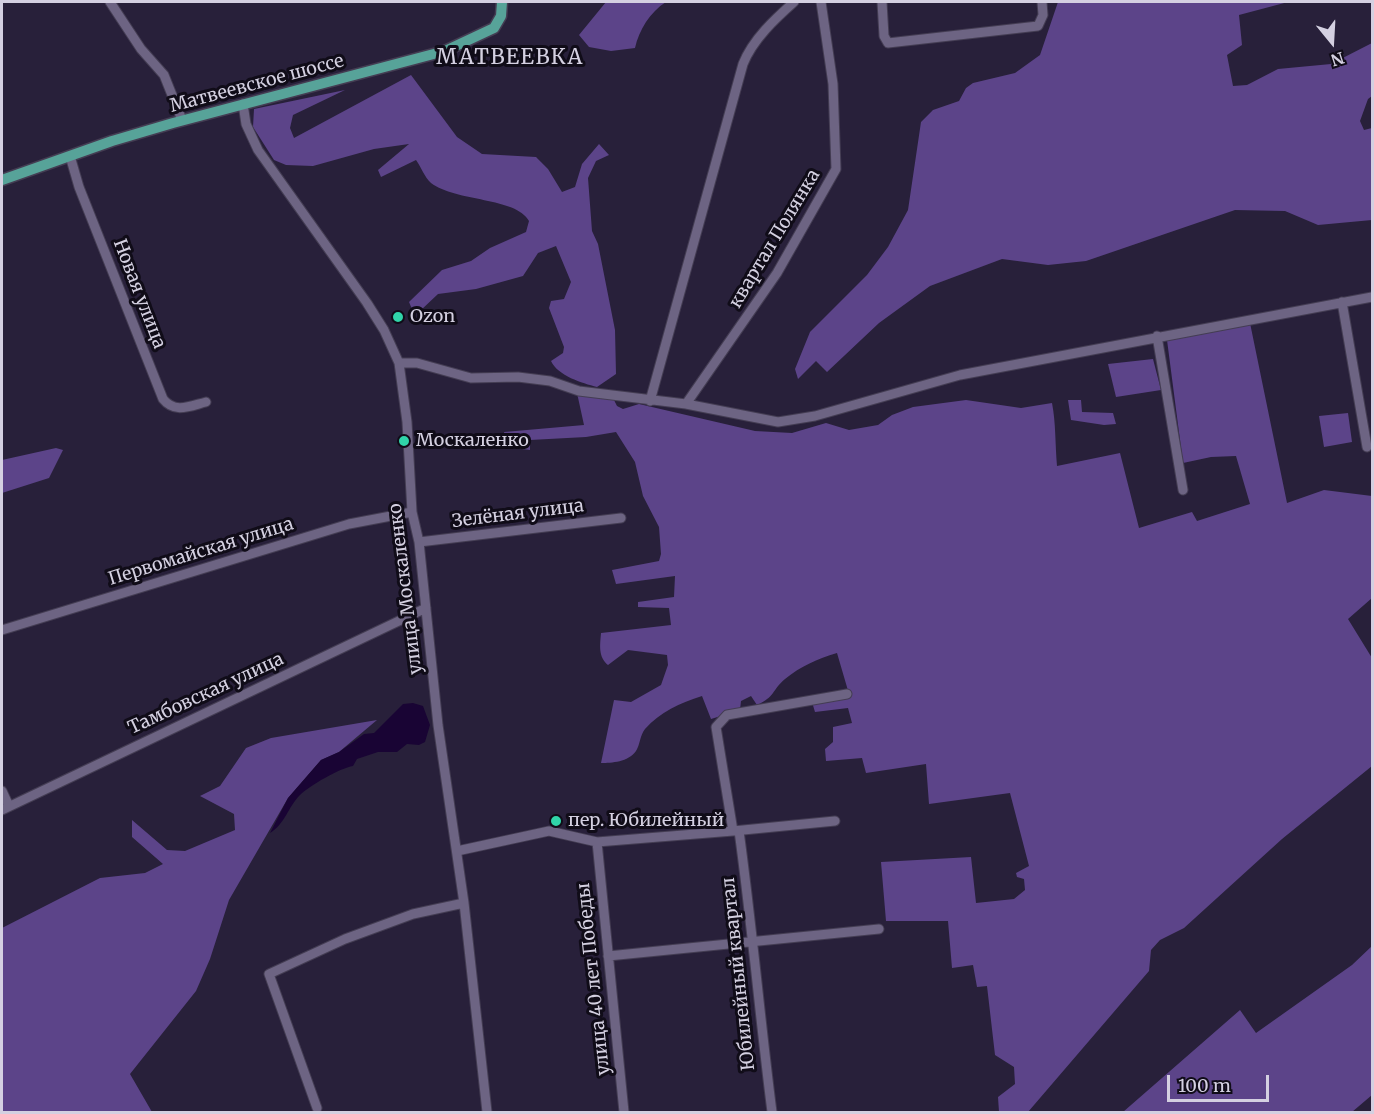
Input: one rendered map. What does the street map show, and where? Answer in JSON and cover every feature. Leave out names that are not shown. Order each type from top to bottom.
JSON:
[{"type":"main road","name":"Матвеевское шоссе","points":[[2,180],[182,120],[445,51],[476,38],[494,27],[501,16],[502,2]]},
{"type":"street","points":[[110,2],[141,49],[164,75],[182,120]]},
{"type":"street","points":[[650,401],[743,64],[748,51],[777,17],[794,2]]},
{"type":"street","name":"квартал Полянка","points":[[686,404],[777,273],[836,169],[833,84],[821,2]]},
{"type":"street","points":[[882,2],[884,36],[888,43],[1038,26],[1043,15],[1042,2]]},
{"type":"street","name":"улица Москаленко","points":[[247,103],[246,124],[258,150],[367,303],[388,338],[399,363],[407,422],[412,512],[419,542],[438,725],[464,903],[487,1113]]},
{"type":"street","name":"Новая улица","points":[[70,156],[79,187],[163,399],[173,408],[206,402]]},
{"type":"street","points":[[399,363],[417,363],[471,378],[518,377],[550,381],[579,392],[686,404],[778,422],[798,420],[960,375],[1372,297]]},
{"type":"street","points":[[1342,302],[1367,447]]},
{"type":"street","points":[[1157,336],[1184,490]]},
{"type":"street","name":"Первомайская улица","points":[[2,630],[349,524],[412,512]]},
{"type":"street","name":"Зелёная улица","points":[[419,542],[621,518]]},
{"type":"street","name":"Тамбовская улица","points":[[5,808],[426,608]]},
{"type":"street","name":"Юбилейный квартал","points":[[772,1113],[758,1009],[754,940],[716,731],[718,723],[727,715],[847,694]]},
{"type":"street","points":[[2,791],[5,808]]},
{"type":"street","points":[[457,851],[549,831],[597,842],[651,840],[835,821]]},
{"type":"street","name":"улица 40 лет Победы","points":[[597,842],[624,1113]]},
{"type":"street","points":[[317,1108],[268,974],[345,939],[413,914],[464,903]]},
{"type":"street","points":[[608,956],[879,929]]},
{"type":"shaded area","points":[[606,2],[666,2],[646,22],[635,48],[611,51],[589,47],[579,35]]},
{"type":"shaded area","points":[[1058,2],[1288,2],[1239,15],[1242,45],[1227,55],[1233,86],[1247,85],[1278,69],[1331,64],[1372,43],[1372,96],[1368,99],[1360,121],[1364,130],[1372,128],[1372,220],[1318,225],[1285,211],[1235,210],[1086,261],[1048,265],[1002,259],[930,286],[879,323],[827,372],[816,361],[798,379],[795,369],[810,332],[867,275],[888,247],[908,210],[921,122],[933,110],[959,101],[966,88],[973,83],[1015,73],[1040,55]]},
{"type":"shaded area","points":[[411,75],[457,137],[482,154],[536,157],[548,169],[562,192],[575,187],[582,164],[599,144],[609,155],[596,161],[588,178],[592,231],[598,244],[615,330],[616,374],[597,387],[565,375],[551,361],[563,353],[564,347],[549,308],[551,301],[564,299],[571,282],[556,246],[538,253],[523,276],[476,289],[438,294],[420,311],[412,309],[409,302],[442,270],[471,261],[490,248],[526,232],[529,221],[522,213],[499,203],[442,189],[429,181],[416,160],[381,177],[378,170],[409,144],[374,149],[313,166],[286,165],[274,160],[253,127],[254,109],[345,90],[293,115],[290,128],[294,138]]},
{"type":"shaded area","points":[[1250,323],[1287,503],[1324,490],[1372,496],[1372,598],[1348,619],[1372,658],[1372,766],[1282,839],[1184,928],[1160,940],[1151,950],[1149,971],[1028,1112],[999,1112],[998,1097],[1015,1084],[1014,1067],[995,1055],[987,986],[977,987],[973,965],[952,968],[948,921],[886,921],[881,862],[971,857],[976,903],[1014,899],[1025,890],[1024,879],[1017,877],[1016,873],[1029,866],[1010,793],[929,804],[926,764],[866,773],[862,758],[826,761],[825,749],[833,742],[833,727],[852,723],[848,708],[815,712],[812,702],[849,694],[837,653],[797,670],[785,679],[767,699],[757,705],[751,696],[741,701],[740,710],[711,719],[702,696],[678,705],[657,718],[645,729],[633,755],[620,761],[601,763],[614,700],[631,702],[661,685],[668,665],[667,655],[628,650],[608,665],[601,655],[601,633],[671,625],[669,608],[638,607],[638,602],[674,597],[675,576],[616,584],[612,570],[659,561],[661,554],[659,527],[643,496],[635,462],[616,432],[586,437],[530,440],[530,450],[522,449],[520,441],[506,440],[504,432],[584,425],[577,393],[614,400],[617,406],[623,409],[639,404],[755,431],[792,433],[826,423],[849,430],[878,425],[892,415],[913,407],[966,400],[1021,408],[1052,403],[1057,466],[1120,453],[1139,528],[1192,512],[1197,521],[1250,504],[1236,456],[1211,457],[1183,463],[1167,340]]},
{"type":"shaded area","points":[[1153,359],[1161,390],[1116,397],[1108,364]]},
{"type":"shaded area","points":[[1068,400],[1081,400],[1082,412],[1113,413],[1116,424],[1104,425],[1071,420]]},
{"type":"shaded area","points":[[1348,413],[1352,442],[1324,447],[1319,416]]},
{"type":"shaded area","points":[[56,448],[63,450],[49,478],[2,493],[2,460]]},
{"type":"shaded area","points":[[413,703],[423,706],[430,725],[425,742],[419,745],[407,744],[397,752],[378,752],[357,759],[353,766],[317,782],[304,791],[279,825],[270,833],[288,798],[321,760],[339,752],[364,734],[374,733],[403,704]]},
{"type":"shaded area","points":[[377,720],[339,752],[321,760],[288,798],[229,900],[210,959],[196,991],[130,1074],[152,1112],[2,1112],[2,928],[100,878],[145,873],[163,864],[132,837],[132,820],[167,850],[185,851],[235,830],[234,814],[200,796],[220,786],[246,748],[271,738]]},
{"type":"shaded area","points":[[1372,946],[1372,1095],[1352,1112],[1123,1112],[1240,1010],[1256,1033],[1352,965]]},
{"type":"place","name":"Ozon","points":[[398,317]]},
{"type":"place","name":"Москаленко","points":[[404,441]]},
{"type":"place","name":"пер. Юбилейный","points":[[556,821]]},
{"type":"district","name":"МАТВЕЕВКА","points":[[510,58]]}]
